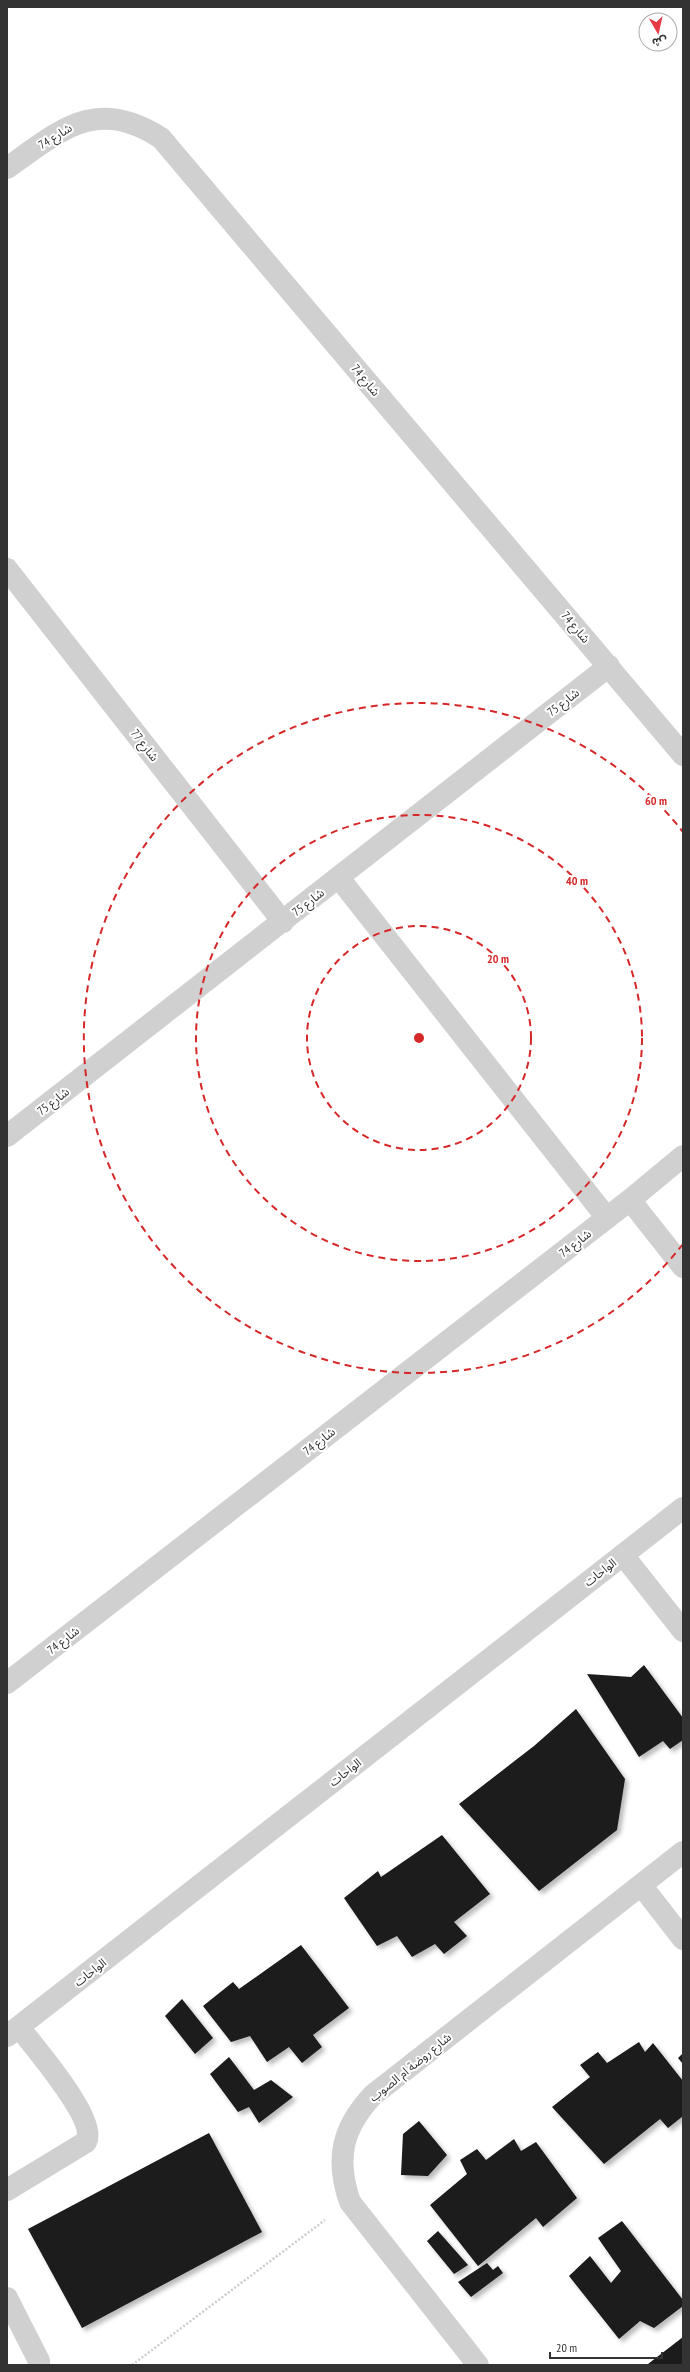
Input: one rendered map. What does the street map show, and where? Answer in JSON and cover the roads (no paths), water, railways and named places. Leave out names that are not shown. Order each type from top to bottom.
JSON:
[{"type":"street","name":"شارع 74","points":[[7,168],[56,134],[76,123],[98,118],[128,121],[142,126],[161,138],[683,755]]},
{"type":"street","name":"شارع 77","points":[[7,569],[283,922]]},
{"type":"street","name":"شارع 75","points":[[7,1136],[283,922],[608,666]]},
{"type":"street","points":[[339,878],[607,1218]]},
{"type":"street","name":"شارع 74","points":[[7,1683],[607,1218],[683,1156]]},
{"type":"street","points":[[630,1200],[683,1267]]},
{"type":"street","name":"الواحات","points":[[13,2031],[683,1508]]},
{"type":"street","points":[[623,1554],[683,1631]]},
{"type":"street","name":"شارع روضة ام الصوب","points":[[478,2365],[350,2202],[342,2170],[343,2153],[350,2127],[361,2108],[373,2095],[683,1852]]},
{"type":"street","points":[[640,1885],[683,1939]]},
{"type":"street","points":[[7,2190],[86,2142],[89,2133],[86,2121],[78,2106],[13,2031]]},
{"type":"street","points":[[7,2298],[39,2361]]}]
